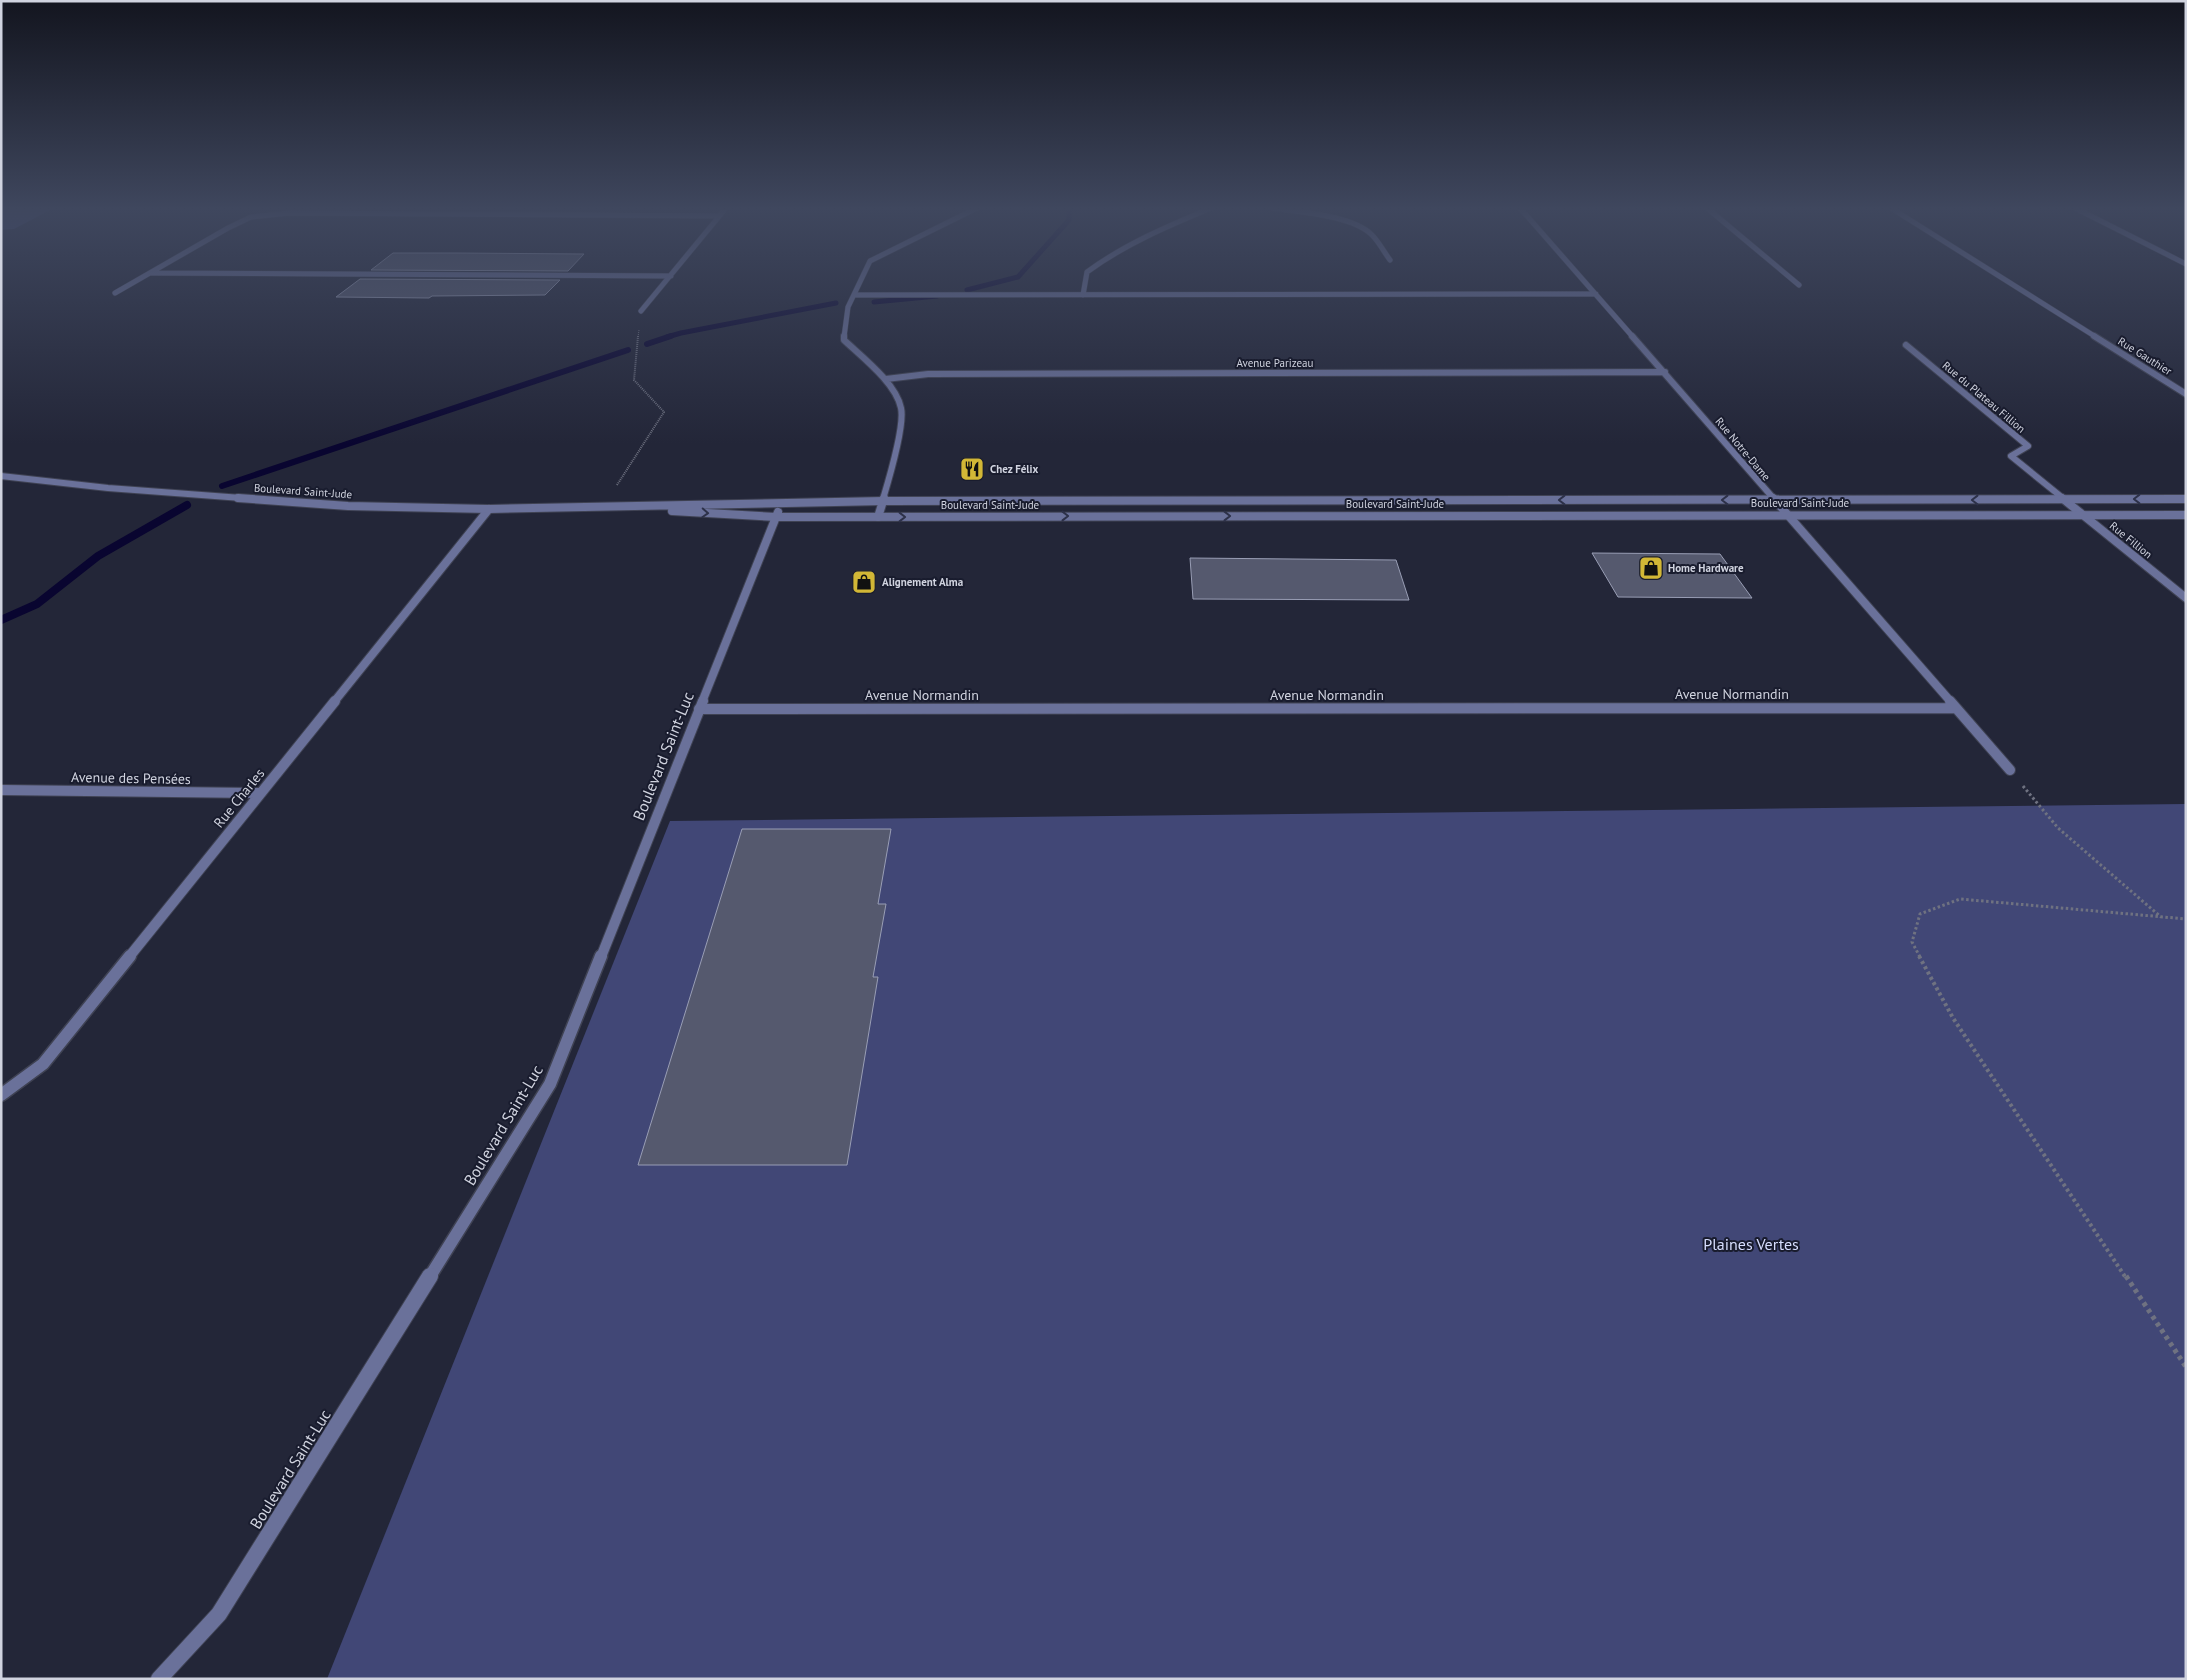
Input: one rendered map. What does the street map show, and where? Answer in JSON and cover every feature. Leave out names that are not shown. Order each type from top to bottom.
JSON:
[{"type":"street","points":[[115,293],[127,286]]},
{"type":"street","points":[[641,312],[662,286]]},
{"type":"street","points":[[858,286],[848,306],[844,340],[886,379],[902,410],[884,501],[878,517]]},
{"type":"street","points":[[1083,295],[1084,286]]},
{"type":"street","name":"Rue Notre-Dame","points":[[1589,286],[1665,372],[1786,515],[2010,770]]},
{"type":"street","name":"Rue Gauthier","points":[[2015,286],[2186,394]]},
{"type":"street","points":[[854,295],[1596,294]]},
{"type":"street","name":"Rue du Plateau Fillion","points":[[1906,345],[2028,446],[2011,456],[2063,500]]},
{"type":"street","name":"Avenue Parizeau","points":[[886,379],[928,374],[1665,372]]},
{"type":"street","name":"Boulevard Saint-Jude","points":[[1,476],[108,488],[338,506],[488,508],[884,501],[2186,499]]},
{"type":"street","name":"Rue Fillion","points":[[2063,500],[2186,598]]},
{"type":"street","name":"Boulevard Saint-Luc","points":[[159,1679],[219,1614],[550,1084],[781,503]]},
{"type":"street","name":"Boulevard Saint-Jude","points":[[604,507],[776,517],[2186,515]]},
{"type":"street","name":"Rue Charles","points":[[1,1095],[43,1064],[488,508]]},
{"type":"street","name":"Avenue Normandin","points":[[699,709],[1955,708]]},
{"type":"street","name":"Avenue des Pensées","points":[[1,790],[260,793]]},
{"type":"path","points":[[604,507],[664,412],[634,380],[641,312]]},
{"type":"path","points":[[2010,770],[2058,828],[2162,918]]},
{"type":"path","points":[[2186,919],[1960,899],[1920,914],[1912,942],[1953,1018],[2186,1367]]},
{"type":"green space","name":"Plaines Vertes","points":[[2186,804],[2186,1679],[327,1679],[670,821]]},
{"type":"building","points":[[350,286],[554,286],[545,295],[432,296],[429,298],[336,297]]},
{"type":"building","points":[[1592,553],[1720,554],[1752,598],[1618,597]]},
{"type":"building","points":[[1190,558],[1396,560],[1409,600],[1193,599]]},
{"type":"building","points":[[742,829],[891,829],[878,904],[886,904],[873,977],[878,977],[847,1165],[638,1165]]},
{"type":"waterway","points":[[967,290],[981,286]]},
{"type":"waterway","points":[[874,302],[937,296]]},
{"type":"waterway","points":[[667,337],[836,303]]},
{"type":"waterway","points":[[647,344],[671,336]]},
{"type":"waterway","points":[[222,486],[628,350]]},
{"type":"waterway","points":[[1,620],[37,604],[98,556],[187,505]]},
{"type":"place","name":"Chez Félix","points":[[972,469]]},
{"type":"place","name":"Home Hardware","points":[[1651,568]]},
{"type":"place","name":"Alignement Alma","points":[[864,582]]}]
